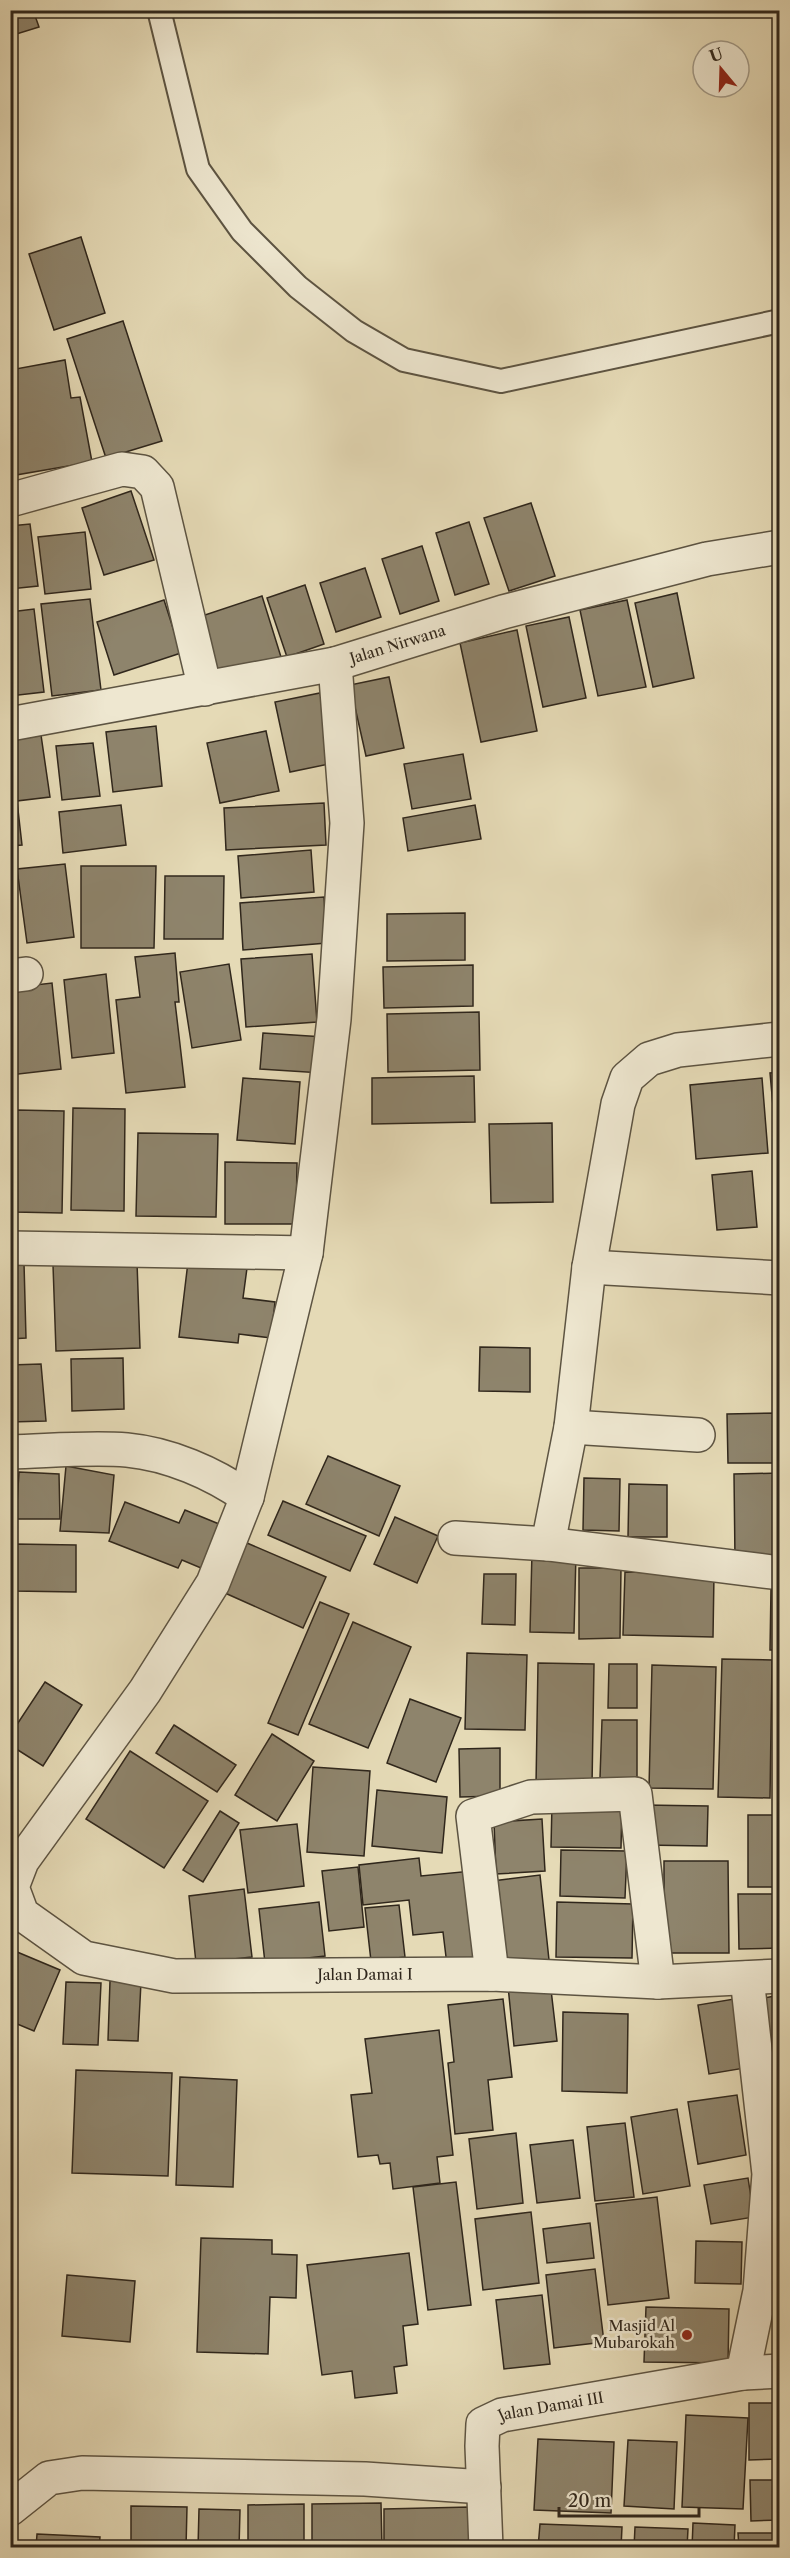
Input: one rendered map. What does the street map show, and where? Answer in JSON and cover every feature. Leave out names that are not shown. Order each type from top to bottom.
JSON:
[{"type":"street","points":[[10,500],[122,469],[143,472],[157,487],[205,689]]},
{"type":"street","name":"Jalan Nirwana","points":[[10,724],[335,664],[514,609],[707,559],[780,547]]},
{"type":"street","name":"Jalan Damai I","points":[[335,664],[347,823],[334,1019],[306,1253],[247,1497],[213,1583],[145,1691],[22,1860],[12,1887],[22,1914],[84,1958],[174,1976],[492,1974],[658,1982],[780,1976]]},
{"type":"street","points":[[548,1544],[571,1427],[589,1267],[618,1104],[627,1078],[649,1059],[678,1050],[780,1039]]},
{"type":"street","points":[[10,1248],[306,1253]]},
{"type":"street","points":[[589,1267],[780,1278]]},
{"type":"street","points":[[571,1427],[698,1435]]},
{"type":"street","points":[[10,1452],[126,1450],[160,1455],[222,1479],[247,1497]]},
{"type":"street","points":[[455,1538],[548,1544],[780,1573]]},
{"type":"street","points":[[492,1974],[473,1816],[531,1797],[635,1794],[658,1982]]},
{"type":"street","points":[[747,1978],[770,2174],[760,2291],[743,2373],[780,2371]]},
{"type":"street","name":"Jalan Damai III","points":[[486,2547],[483,2424],[502,2415],[743,2373]]},
{"type":"street","points":[[10,2509],[49,2478],[82,2474],[365,2479],[484,2487]]},
{"type":"lane","points":[[159,10],[198,169],[204,178],[242,231],[298,287],[354,331],[404,360],[501,381],[780,321]]},
{"type":"building","points":[[10,10],[33,10],[39,27],[10,36]]},
{"type":"building","points":[[81,237],[105,313],[54,330],[29,254]]},
{"type":"building","points":[[123,321],[162,441],[106,458],[67,339]]},
{"type":"building","points":[[65,360],[71,398],[80,397],[92,462],[10,476],[10,409],[13,409],[10,370]]},
{"type":"building","points":[[131,491],[154,560],[104,575],[82,508]]},
{"type":"building","points":[[531,503],[555,576],[509,591],[484,518]]},
{"type":"building","points":[[469,522],[489,584],[455,595],[436,533]]},
{"type":"building","points":[[30,524],[38,586],[10,589],[10,526]]},
{"type":"building","points":[[85,532],[91,589],[45,594],[38,537]]},
{"type":"building","points":[[422,546],[439,601],[400,614],[382,559]]},
{"type":"building","points":[[365,568],[381,617],[336,632],[320,583]]},
{"type":"building","points":[[305,585],[324,644],[287,657],[267,598]]},
{"type":"building","points":[[677,593],[694,678],[653,687],[635,603]]},
{"type":"building","points":[[262,596],[281,657],[216,678],[196,618]]},
{"type":"building","points":[[90,599],[101,690],[52,696],[41,604]]},
{"type":"building","points":[[164,600],[181,653],[114,675],[97,622]]},
{"type":"building","points":[[627,600],[646,687],[598,696],[580,610]]},
{"type":"building","points":[[34,609],[44,692],[10,696],[10,612]]},
{"type":"building","points":[[569,617],[586,698],[543,707],[526,626]]},
{"type":"building","points":[[517,630],[537,731],[481,742],[460,643]]},
{"type":"building","points":[[389,677],[404,748],[366,756],[350,685]]},
{"type":"building","points":[[320,693],[334,763],[290,772],[275,702]]},
{"type":"building","points":[[156,726],[162,786],[113,792],[106,732]]},
{"type":"building","points":[[266,731],[279,791],[220,803],[207,743]]},
{"type":"building","points":[[41,735],[50,797],[17,801],[22,845],[10,846],[10,740]]},
{"type":"building","points":[[93,743],[100,796],[62,800],[56,746]]},
{"type":"building","points":[[463,754],[471,799],[412,809],[404,764]]},
{"type":"building","points":[[324,803],[326,845],[226,850],[224,808]]},
{"type":"building","points":[[121,805],[126,845],[63,853],[59,812]]},
{"type":"building","points":[[475,805],[481,839],[408,851],[403,818]]},
{"type":"building","points":[[311,850],[314,892],[241,898],[238,856]]},
{"type":"building","points":[[65,864],[74,937],[27,943],[17,869]]},
{"type":"building","points":[[81,866],[156,866],[154,948],[81,948]]},
{"type":"building","points":[[165,876],[224,876],[223,939],[164,939]]},
{"type":"building","points":[[324,897],[327,943],[243,950],[240,903]]},
{"type":"building","points":[[465,913],[465,960],[387,961],[387,914]]},
{"type":"building","points":[[175,953],[179,1002],[175,1002],[185,1087],[126,1093],[116,1000],[140,997],[135,957]]},
{"type":"building","points":[[312,954],[317,1022],[246,1027],[241,959]]},
{"type":"building","points":[[229,964],[241,1040],[192,1048],[180,972]]},
{"type":"building","points":[[473,965],[473,1006],[384,1008],[383,967]]},
{"type":"building","points":[[106,974],[114,1053],[72,1058],[64,980]]},
{"type":"building","points":[[52,983],[61,1069],[10,1075],[10,988]]},
{"type":"building","points":[[479,1012],[480,1070],[388,1072],[387,1014]]},
{"type":"building","points":[[263,1033],[324,1037],[322,1073],[260,1069]]},
{"type":"building","points":[[780,1072],[780,1117],[774,1117],[770,1073]]},
{"type":"building","points":[[474,1076],[475,1122],[372,1124],[372,1078]]},
{"type":"building","points":[[243,1078],[300,1082],[295,1144],[237,1140]]},
{"type":"building","points":[[762,1078],[768,1153],[696,1159],[690,1085]]},
{"type":"building","points":[[73,1108],[125,1109],[124,1211],[71,1210]]},
{"type":"building","points":[[16,1110],[64,1111],[62,1213],[14,1212]]},
{"type":"building","points":[[552,1123],[553,1202],[491,1203],[489,1124]]},
{"type":"building","points":[[138,1133],[218,1134],[216,1217],[136,1216]]},
{"type":"building","points":[[225,1162],[297,1163],[296,1224],[225,1224]]},
{"type":"building","points":[[752,1171],[757,1227],[717,1230],[712,1175]]},
{"type":"building","points":[[137,1262],[140,1348],[56,1351],[53,1265]]},
{"type":"building","points":[[188,1262],[247,1268],[243,1298],[275,1302],[271,1338],[239,1334],[238,1343],[179,1337]]},
{"type":"building","points":[[24,1263],[26,1338],[10,1339],[10,1264]]},
{"type":"building","points":[[480,1347],[530,1348],[530,1392],[479,1391]]},
{"type":"building","points":[[123,1358],[124,1409],[72,1411],[71,1359]]},
{"type":"building","points":[[41,1364],[46,1421],[10,1422],[10,1365]]},
{"type":"building","points":[[780,1413],[780,1463],[728,1463],[727,1414]]},
{"type":"building","points":[[328,1456],[400,1486],[379,1536],[306,1504]]},
{"type":"building","points":[[66,1466],[114,1475],[109,1533],[60,1531]]},
{"type":"building","points":[[19,1472],[59,1474],[60,1519],[16,1519]]},
{"type":"building","points":[[780,1473],[780,1558],[735,1559],[734,1474]]},
{"type":"building","points":[[584,1478],[620,1479],[619,1531],[583,1530]]},
{"type":"building","points":[[629,1484],[667,1485],[667,1537],[628,1537]]},
{"type":"building","points":[[283,1501],[366,1536],[350,1571],[268,1535]]},
{"type":"building","points":[[125,1502],[179,1523],[185,1510],[219,1524],[201,1568],[182,1560],[178,1568],[109,1541]]},
{"type":"building","points":[[395,1517],[438,1536],[417,1583],[374,1564]]},
{"type":"building","points":[[247,1543],[326,1577],[303,1628],[225,1593]]},
{"type":"building","points":[[14,1544],[76,1545],[76,1592],[13,1591]]},
{"type":"building","points":[[532,1552],[576,1553],[574,1633],[530,1632]]},
{"type":"building","points":[[579,1568],[621,1568],[620,1638],[579,1639]]},
{"type":"building","points":[[625,1572],[714,1574],[713,1637],[623,1635]]},
{"type":"building","points":[[484,1574],[516,1574],[515,1625],[482,1624]]},
{"type":"building","points":[[771,1589],[780,1590],[780,1650],[770,1650]]},
{"type":"building","points":[[320,1602],[349,1614],[298,1735],[268,1723]]},
{"type":"building","points":[[353,1622],[411,1647],[368,1748],[309,1724]]},
{"type":"building","points":[[467,1653],[527,1655],[525,1730],[465,1729]]},
{"type":"building","points":[[776,1658],[780,1658],[780,1706],[775,1706]]},
{"type":"building","points":[[722,1659],[772,1660],[770,1798],[718,1797]]},
{"type":"building","points":[[538,1663],[594,1664],[592,1786],[536,1785]]},
{"type":"building","points":[[609,1664],[637,1664],[637,1708],[608,1708]]},
{"type":"building","points":[[652,1665],[716,1667],[713,1789],[649,1788]]},
{"type":"building","points":[[45,1682],[82,1705],[43,1766],[10,1745],[10,1735]]},
{"type":"building","points":[[410,1699],[461,1718],[436,1782],[387,1763]]},
{"type":"building","points":[[602,1720],[637,1720],[637,1778],[600,1778]]},
{"type":"building","points":[[174,1725],[236,1765],[217,1792],[156,1753]]},
{"type":"building","points":[[272,1734],[314,1761],[277,1821],[235,1795]]},
{"type":"building","points":[[500,1748],[500,1796],[460,1797],[459,1749]]},
{"type":"building","points":[[130,1751],[208,1801],[164,1868],[86,1819]]},
{"type":"building","points":[[313,1767],[370,1771],[364,1856],[307,1852]]},
{"type":"building","points":[[377,1790],[447,1797],[442,1853],[372,1846]]},
{"type":"building","points":[[552,1804],[622,1805],[621,1848],[551,1847]]},
{"type":"building","points":[[644,1805],[708,1806],[707,1846],[643,1845]]},
{"type":"building","points":[[220,1811],[239,1823],[203,1882],[183,1870]]},
{"type":"building","points":[[748,1815],[780,1815],[780,1887],[748,1887]]},
{"type":"building","points":[[542,1819],[545,1871],[496,1874],[494,1822]]},
{"type":"building","points":[[297,1824],[304,1886],[248,1893],[240,1830]]},
{"type":"building","points":[[561,1850],[627,1851],[625,1898],[560,1896]]},
{"type":"building","points":[[419,1858],[421,1876],[472,1871],[484,1960],[447,1965],[443,1932],[413,1935],[409,1900],[363,1905],[359,1865]]},
{"type":"building","points":[[664,1861],[728,1861],[729,1953],[664,1953]]},
{"type":"building","points":[[358,1867],[364,1927],[329,1931],[322,1871]]},
{"type":"building","points":[[540,1875],[549,1960],[494,1966],[485,1882]]},
{"type":"building","points":[[244,1889],[252,1957],[196,1963],[189,1896]]},
{"type":"building","points":[[738,1894],[780,1894],[780,1948],[739,1949]]},
{"type":"building","points":[[319,1902],[325,1956],[265,1963],[259,1909]]},
{"type":"building","points":[[557,1902],[633,1904],[632,1958],[556,1957]]},
{"type":"building","points":[[399,1905],[405,1957],[371,1961],[365,1908]]},
{"type":"building","points":[[10,1949],[60,1970],[34,2031],[10,2021]]},
{"type":"building","points":[[110,1981],[141,1982],[138,2041],[108,2040]]},
{"type":"building","points":[[550,1981],[557,2041],[514,2046],[508,1986]]},
{"type":"building","points":[[66,1982],[101,1983],[98,2045],[63,2044]]},
{"type":"building","points":[[780,1995],[780,2058],[774,2059],[764,1998]]},
{"type":"building","points":[[503,1999],[512,2077],[488,2080],[493,2130],[455,2134],[448,2063],[454,2062],[448,2005]]},
{"type":"building","points":[[734,1999],[745,2068],[709,2074],[698,2005]]},
{"type":"building","points":[[563,2012],[628,2014],[627,2093],[562,2091]]},
{"type":"building","points":[[439,2030],[453,2155],[437,2157],[440,2183],[393,2189],[390,2163],[380,2164],[378,2155],[358,2157],[351,2095],[372,2093],[365,2039]]},
{"type":"building","points":[[76,2070],[172,2073],[168,2176],[72,2173]]},
{"type":"building","points":[[180,2077],[237,2080],[233,2187],[176,2185]]},
{"type":"building","points":[[780,2085],[780,2124],[773,2086]]},
{"type":"building","points":[[737,2095],[746,2155],[698,2164],[688,2102]]},
{"type":"building","points":[[677,2109],[690,2186],[643,2194],[631,2117]]},
{"type":"building","points":[[625,2123],[634,2197],[595,2201],[587,2127]]},
{"type":"building","points":[[516,2133],[523,2203],[477,2209],[469,2139]]},
{"type":"building","points":[[573,2140],[580,2198],[537,2203],[530,2145]]},
{"type":"building","points":[[748,2178],[754,2217],[711,2224],[704,2185]]},
{"type":"building","points":[[456,2182],[471,2305],[428,2310],[413,2187]]},
{"type":"building","points":[[657,2197],[669,2298],[608,2305],[596,2204]]},
{"type":"building","points":[[531,2212],[539,2283],[483,2290],[475,2219]]},
{"type":"building","points":[[590,2223],[594,2258],[547,2263],[543,2229]]},
{"type":"building","points":[[201,2238],[272,2240],[272,2254],[297,2255],[296,2298],[270,2297],[268,2354],[197,2352]]},
{"type":"building","points":[[696,2241],[742,2242],[741,2284],[695,2283]]},
{"type":"building","points":[[409,2253],[418,2324],[403,2326],[407,2365],[394,2367],[397,2393],[355,2398],[352,2371],[322,2375],[307,2265]]},
{"type":"building","points":[[10,2266],[12,2266],[13,2309],[10,2309]]},
{"type":"building","points":[[595,2269],[604,2342],[554,2348],[546,2275]]},
{"type":"building","points":[[67,2275],[135,2281],[130,2342],[62,2336]]},
{"type":"building","points":[[542,2295],[550,2364],[504,2369],[496,2300]]},
{"type":"building","name":"Masjid Al Mubarokah","points":[[646,2307],[729,2309],[728,2363],[644,2362]]},
{"type":"building","points":[[749,2403],[780,2403],[780,2459],[749,2460]]},
{"type":"building","points":[[686,2415],[748,2418],[743,2509],[682,2507]]},
{"type":"building","points":[[538,2439],[614,2442],[611,2513],[534,2510]]},
{"type":"building","points":[[628,2440],[677,2442],[674,2509],[624,2506]]},
{"type":"building","points":[[750,2480],[780,2480],[780,2520],[751,2521]]},
{"type":"building","points":[[381,2503],[382,2548],[312,2548],[312,2504]]},
{"type":"building","points":[[304,2504],[304,2548],[248,2548],[248,2505]]},
{"type":"building","points":[[131,2506],[187,2507],[186,2548],[131,2548]]},
{"type":"building","points":[[470,2507],[471,2548],[384,2548],[384,2509]]},
{"type":"building","points":[[199,2509],[240,2510],[239,2548],[198,2548]]},
{"type":"building","points":[[693,2523],[735,2525],[734,2548],[692,2548]]},
{"type":"building","points":[[540,2524],[622,2527],[621,2548],[538,2548]]},
{"type":"building","points":[[635,2527],[688,2529],[687,2548],[634,2548]]},
{"type":"building","points":[[738,2533],[780,2533],[780,2548],[739,2548]]},
{"type":"building","points":[[37,2534],[100,2537],[99,2548],[36,2548]]},
{"type":"place","name":"Masjid Al Mubarokah","points":[[687,2335]]}]
